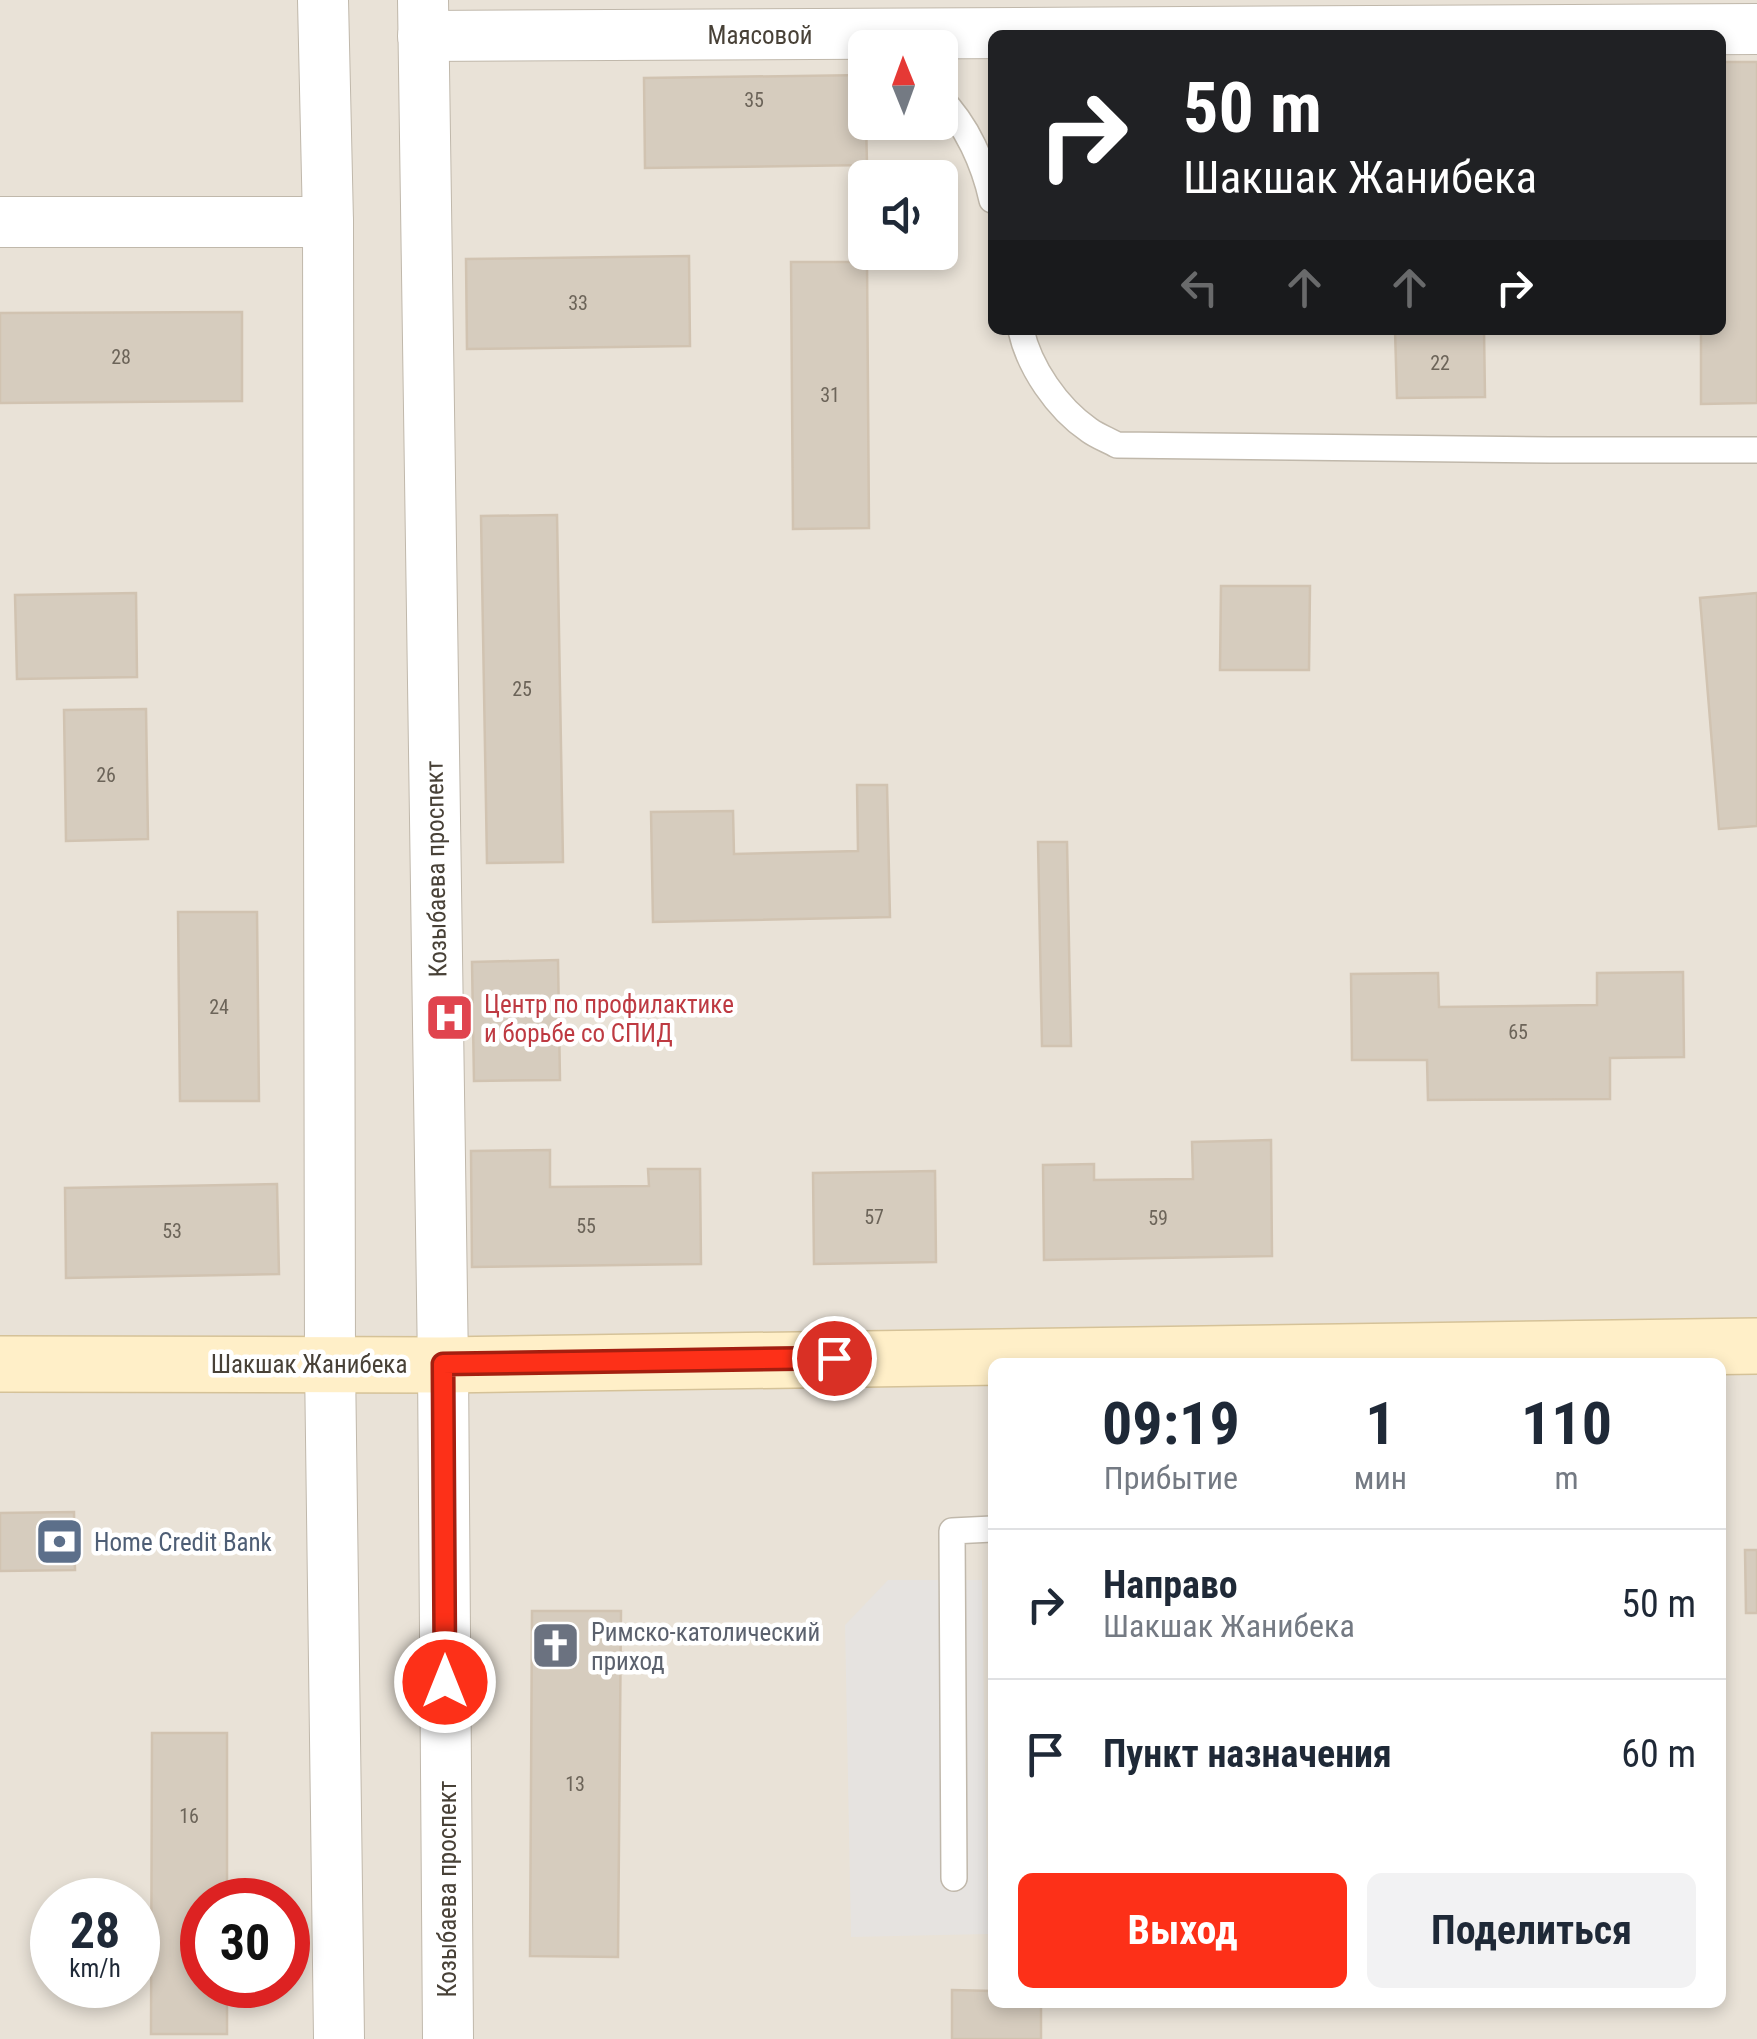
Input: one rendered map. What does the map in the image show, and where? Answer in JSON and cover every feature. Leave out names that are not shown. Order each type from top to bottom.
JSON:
[{"type":"street","points":[[323,0],[328,222],[330,1363],[339,2039]]},
{"type":"street","name":"Маясовой","points":[[423,18],[848,39]]},
{"type":"street","name":"Козыбаева проспект","points":[[423,18],[443,1364],[448,2039]]},
{"type":"street","name":"Маясовой","points":[[1684,30],[1757,29]]},
{"type":"street","name":"Маясовой","points":[[958,40],[988,40]]},
{"type":"street","points":[[0,222],[328,222]]},
{"type":"street","name":"Шакшак Жанибека","points":[[1069,1358],[1757,1346]]},
{"type":"street","name":"Шакшак Жанибека","points":[[0,1364],[988,1359]]},
{"type":"lane","points":[[958,120],[988,181]]},
{"type":"lane","points":[[1022,335],[1025,348],[1049,390],[1087,429],[1118,445],[1757,450]]},
{"type":"lane","points":[[954,1878],[952,1531],[988,1529]]},
{"type":"shaded area","points":[[0,0],[1757,0],[1757,2039],[0,2039]]},
{"type":"shaded area","points":[[888,1580],[982,1580],[988,1934],[851,1937],[845,1625]]},
{"type":"building","points":[[1726,62],[1757,62],[1757,403],[1701,404],[1701,335],[1726,335]]},
{"type":"building","points":[[848,75],[848,140],[866,140],[867,160],[848,160],[848,165],[645,168],[644,78]]},
{"type":"building","points":[[689,256],[690,346],[467,349],[466,259]]},
{"type":"building","points":[[791,262],[848,262],[848,270],[867,270],[869,528],[793,529]]},
{"type":"building","points":[[242,312],[242,401],[0,403],[0,313]]},
{"type":"building","points":[[1395,335],[1484,335],[1485,397],[1397,398]]},
{"type":"building","points":[[557,515],[563,862],[487,863],[481,516]]},
{"type":"building","points":[[1221,586],[1310,586],[1309,670],[1220,670]]},
{"type":"building","points":[[136,593],[137,677],[17,679],[15,595]]},
{"type":"building","points":[[1757,593],[1757,826],[1719,829],[1700,598]]},
{"type":"building","points":[[146,709],[148,839],[66,841],[64,710]]},
{"type":"building","points":[[857,785],[887,785],[890,917],[653,922],[651,812],[733,811],[734,854],[858,851]]},
{"type":"building","points":[[1038,842],[1067,842],[1071,1046],[1042,1046]]},
{"type":"building","points":[[178,912],[257,912],[259,1101],[180,1101]]},
{"type":"building","points":[[558,960],[560,1080],[474,1081],[472,962]]},
{"type":"building","points":[[1683,972],[1684,1057],[1610,1058],[1610,1099],[1428,1100],[1427,1060],[1352,1060],[1351,974],[1438,973],[1439,1007],[1597,1005],[1597,973]]},
{"type":"building","points":[[1271,1140],[1272,1256],[1044,1260],[1043,1165],[1094,1164],[1094,1180],[1193,1179],[1192,1142]]},
{"type":"building","points":[[550,1150],[550,1187],[649,1186],[648,1169],[700,1169],[701,1264],[472,1267],[471,1151]]},
{"type":"building","points":[[935,1171],[936,1262],[814,1264],[813,1173]]},
{"type":"building","points":[[277,1184],[279,1274],[66,1278],[65,1188]]},
{"type":"building","points":[[74,1512],[75,1570],[0,1571],[0,1513]]},
{"type":"building","points":[[1745,1550],[1757,1550],[1757,1613],[1746,1613]]},
{"type":"building","points":[[532,1611],[621,1611],[618,1957],[530,1956]]},
{"type":"building","points":[[152,1733],[227,1733],[227,1878],[180,1878],[180,2008],[227,2008],[227,2034],[151,2034],[151,2008],[160,2008],[160,1878],[152,1878]]},
{"type":"building","points":[[952,1990],[988,1991],[988,2008],[1041,2008],[1041,2039],[952,2039]]},
{"type":"place","name":"Центр по профилактике и борьбе со СПИД","points":[[449,1018]]},
{"type":"place","name":"Home Credit Bank","points":[[59,1542]]},
{"type":"place","name":"Римско-католический приход","points":[[556,1646]]},
{"type":"route","points":[[445,1682],[443,1364],[834,1358]]}]
